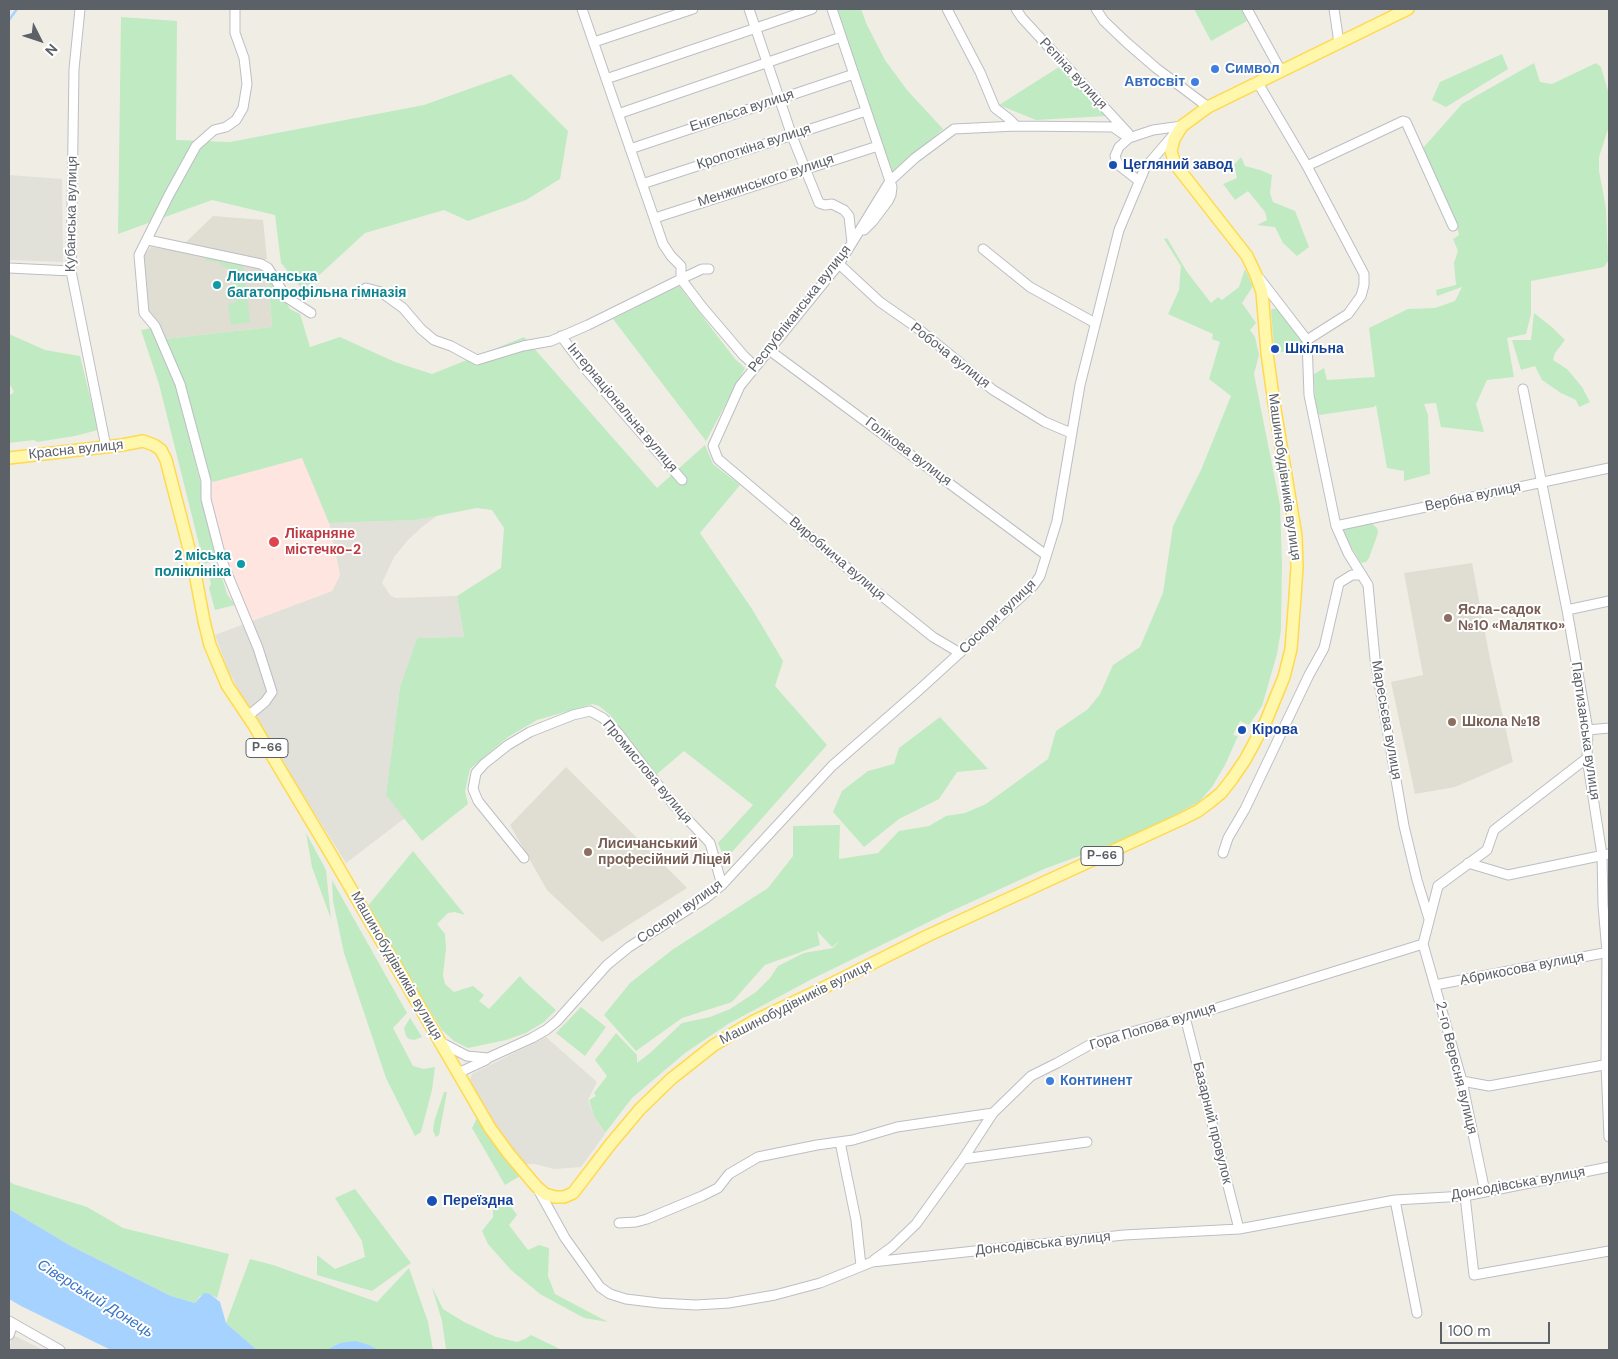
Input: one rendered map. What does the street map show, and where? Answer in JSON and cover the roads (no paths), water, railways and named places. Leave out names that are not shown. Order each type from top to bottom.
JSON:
[{"type":"main road","name":"Сосюри вулиця","points":[[1182,126],[1208,107],[1408,9]]},
{"type":"main road","name":"Машинобудівників вулиця","points":[[143,441],[161,450],[166,460],[194,568],[210,644],[227,685],[248,716],[329,851],[490,1128],[536,1186],[545,1194],[564,1197],[573,1193],[640,1109],[671,1079],[714,1045],[754,1021],[927,936],[1198,811],[1221,793],[1245,760],[1266,721],[1284,677],[1291,649],[1297,567],[1296,536],[1267,353],[1262,292],[1247,256],[1175,164],[1172,151],[1173,145],[1176,134],[1182,126]]},
{"type":"main road","name":"Красна вулиця","points":[[9,458],[143,441]]},
{"type":"street","name":"Кубанська вулиця","points":[[80,9],[74,69],[71,271],[106,447]]},
{"type":"street","points":[[235,9],[236,34],[244,58],[247,84],[243,108],[236,120],[226,127],[214,130],[196,146],[139,255],[144,313],[155,326],[180,384],[206,481],[206,499],[222,561],[258,648],[272,692],[265,702],[248,716]]},
{"type":"street","points":[[582,9],[663,244],[681,266],[682,278],[703,308],[744,356],[756,366]]},
{"type":"street","points":[[594,42],[693,9]]},
{"type":"street","points":[[749,9],[792,136],[818,203],[832,204],[844,210],[849,216],[852,243]]},
{"type":"street","points":[[606,79],[812,9]]},
{"type":"street","points":[[832,9],[890,181]]},
{"type":"street","points":[[947,9],[980,72],[995,108],[1016,126]]},
{"type":"street","name":"Рєпіна вулиця","points":[[1016,9],[1022,18],[1131,138]]},
{"type":"street","points":[[1096,9],[1104,21],[1126,42],[1156,68],[1208,107]]},
{"type":"street","points":[[1247,9],[1281,71]]},
{"type":"street","points":[[1334,9],[1339,43]]},
{"type":"street","points":[[618,114],[842,37]]},
{"type":"street","name":"Енгельса вулиця","points":[[630,149],[854,74]]},
{"type":"street","points":[[1256,275],[1307,340],[1348,314],[1361,296],[1364,285],[1364,274],[1308,166],[1258,83]]},
{"type":"street","name":"Кропоткіна вулиця","points":[[642,184],[866,111]]},
{"type":"street","points":[[1308,166],[1403,120],[1406,122],[1454,226]]},
{"type":"street","name":"Республіканська вулиця","points":[[718,459],[713,446],[740,386],[839,264],[890,181],[916,158],[954,129],[1016,126],[1113,127],[1131,138]]},
{"type":"street","points":[[1139,181],[1117,162],[1115,156],[1120,147],[1131,138],[1153,130],[1182,126]]},
{"type":"street","name":"Сосюри вулиця","points":[[458,1073],[546,1030],[557,1021],[606,965],[629,947],[706,898],[722,885],[832,766],[1033,586],[1040,576],[1057,522],[1080,385],[1119,230],[1145,168],[1182,126]]},
{"type":"street","name":"Менжинського вулиця","points":[[655,218],[878,146]]},
{"type":"street","points":[[148,240],[261,264],[268,268],[286,297],[311,313]]},
{"type":"street","points":[[983,249],[1030,287],[1095,323]]},
{"type":"street","name":"Робоча вулиця","points":[[839,264],[880,302],[916,328],[993,390],[1045,422],[1071,433]]},
{"type":"street","points":[[9,268],[71,271]]},
{"type":"street","name":"Інтернаціональна вулиця","points":[[356,294],[366,288],[381,292],[403,308],[421,329],[434,340],[451,346],[477,360],[523,346],[551,341],[597,321],[682,278],[702,269],[709,269]]},
{"type":"street","name":"Інтернаціональна вулиця","points":[[561,336],[588,372],[682,480]]},
{"type":"street","name":"Маресьєва вулиця","points":[[1307,340],[1309,395],[1336,526],[1348,554],[1368,585],[1375,659],[1404,826],[1429,919]]},
{"type":"street","name":"Голікова вулиця","points":[[769,350],[1046,555]]},
{"type":"street","name":"Партизанська вулиця","points":[[1523,389],[1567,610],[1588,730],[1587,758],[1606,854],[1603,905],[1608,952],[1609,1137]]},
{"type":"street","name":"Виробнича вулиця","points":[[718,459],[918,625],[933,637],[960,653]]},
{"type":"street","name":"Вербна вулиця","points":[[1336,526],[1609,468]]},
{"type":"street","points":[[1223,853],[1228,838],[1245,809],[1305,683],[1324,648],[1339,583],[1352,575],[1362,575]]},
{"type":"street","points":[[1567,610],[1609,601]]},
{"type":"street","name":"Промислова вулиця","points":[[524,858],[478,801],[473,789],[476,774],[484,764],[508,745],[530,732],[573,715],[590,711],[603,718],[618,733],[674,804],[710,843],[722,885]]},
{"type":"street","points":[[1588,730],[1609,728]]},
{"type":"street","points":[[1423,944],[1438,886],[1487,850],[1494,830],[1587,758]]},
{"type":"street","points":[[1468,864],[1508,876],[1606,854]]},
{"type":"street","name":"2-го Вересня вулиця","points":[[1423,944],[1462,1081],[1485,1192]]},
{"type":"street","name":"Гора Попова вулиця","points":[[872,1262],[892,1247],[916,1224],[964,1159],[993,1113],[1031,1076],[1093,1043],[1185,1017],[1423,944]]},
{"type":"street","name":"Абрикосова вулиця","points":[[1435,985],[1608,952]]},
{"type":"street","name":"Базарний провулок","points":[[1185,1017],[1239,1229]]},
{"type":"street","points":[[440,1042],[467,1056],[488,1058]]},
{"type":"street","points":[[1462,1081],[1489,1086],[1608,1065]]},
{"type":"street","points":[[619,1223],[647,1219],[702,1196],[718,1188],[729,1174],[758,1157],[840,1142],[897,1127],[993,1113]]},
{"type":"street","points":[[840,1142],[856,1220],[861,1266]]},
{"type":"street","points":[[964,1159],[1087,1142]]},
{"type":"street","name":"Донсодівська вулиця","points":[[536,1186],[565,1238],[600,1287],[610,1294],[626,1299],[696,1305],[729,1303],[775,1295],[820,1284],[872,1262],[1124,1235],[1239,1229],[1395,1200],[1465,1196],[1609,1166]]},
{"type":"street","points":[[1465,1196],[1474,1275],[1609,1251]]},
{"type":"street","points":[[1395,1200],[1416,1313]]},
{"type":"street","points":[[9,1335],[11,1323],[60,1350]]},
{"type":"water","name":"Сіверський Донець","points":[[9,1209],[71,1246],[171,1296],[195,1303],[204,1293],[210,1294],[220,1302],[226,1323],[257,1350],[111,1350],[21,1306],[9,1299]]},
{"type":"water","points":[[356,1341],[379,1350],[326,1350],[340,1343]]},
{"type":"waterway","points":[[9,20],[17,9]]},
{"type":"place","name":"Символ","points":[[1215,69]]},
{"type":"place","name":"Автосвіт","points":[[1195,82]]},
{"type":"place","name":"Цегляний завод","points":[[1113,165]]},
{"type":"place","name":"Лисичанська багатопрофільна гімназія","points":[[217,285]]},
{"type":"place","name":"Шкільна","points":[[1275,349]]},
{"type":"place","name":"Лікарняне містечко-2","points":[[274,542]]},
{"type":"place","name":"2 міська поліклініка","points":[[241,564]]},
{"type":"place","name":"Ясла-садок №10 «Малятко»","points":[[1448,618]]},
{"type":"place","name":"Школа №18","points":[[1452,722]]},
{"type":"place","name":"Кірова","points":[[1242,730]]},
{"type":"place","name":"Лисичанський професійний Ліцей","points":[[588,852]]},
{"type":"place","name":"Континент","points":[[1050,1081]]},
{"type":"place","name":"Переїздна","points":[[432,1201]]}]
